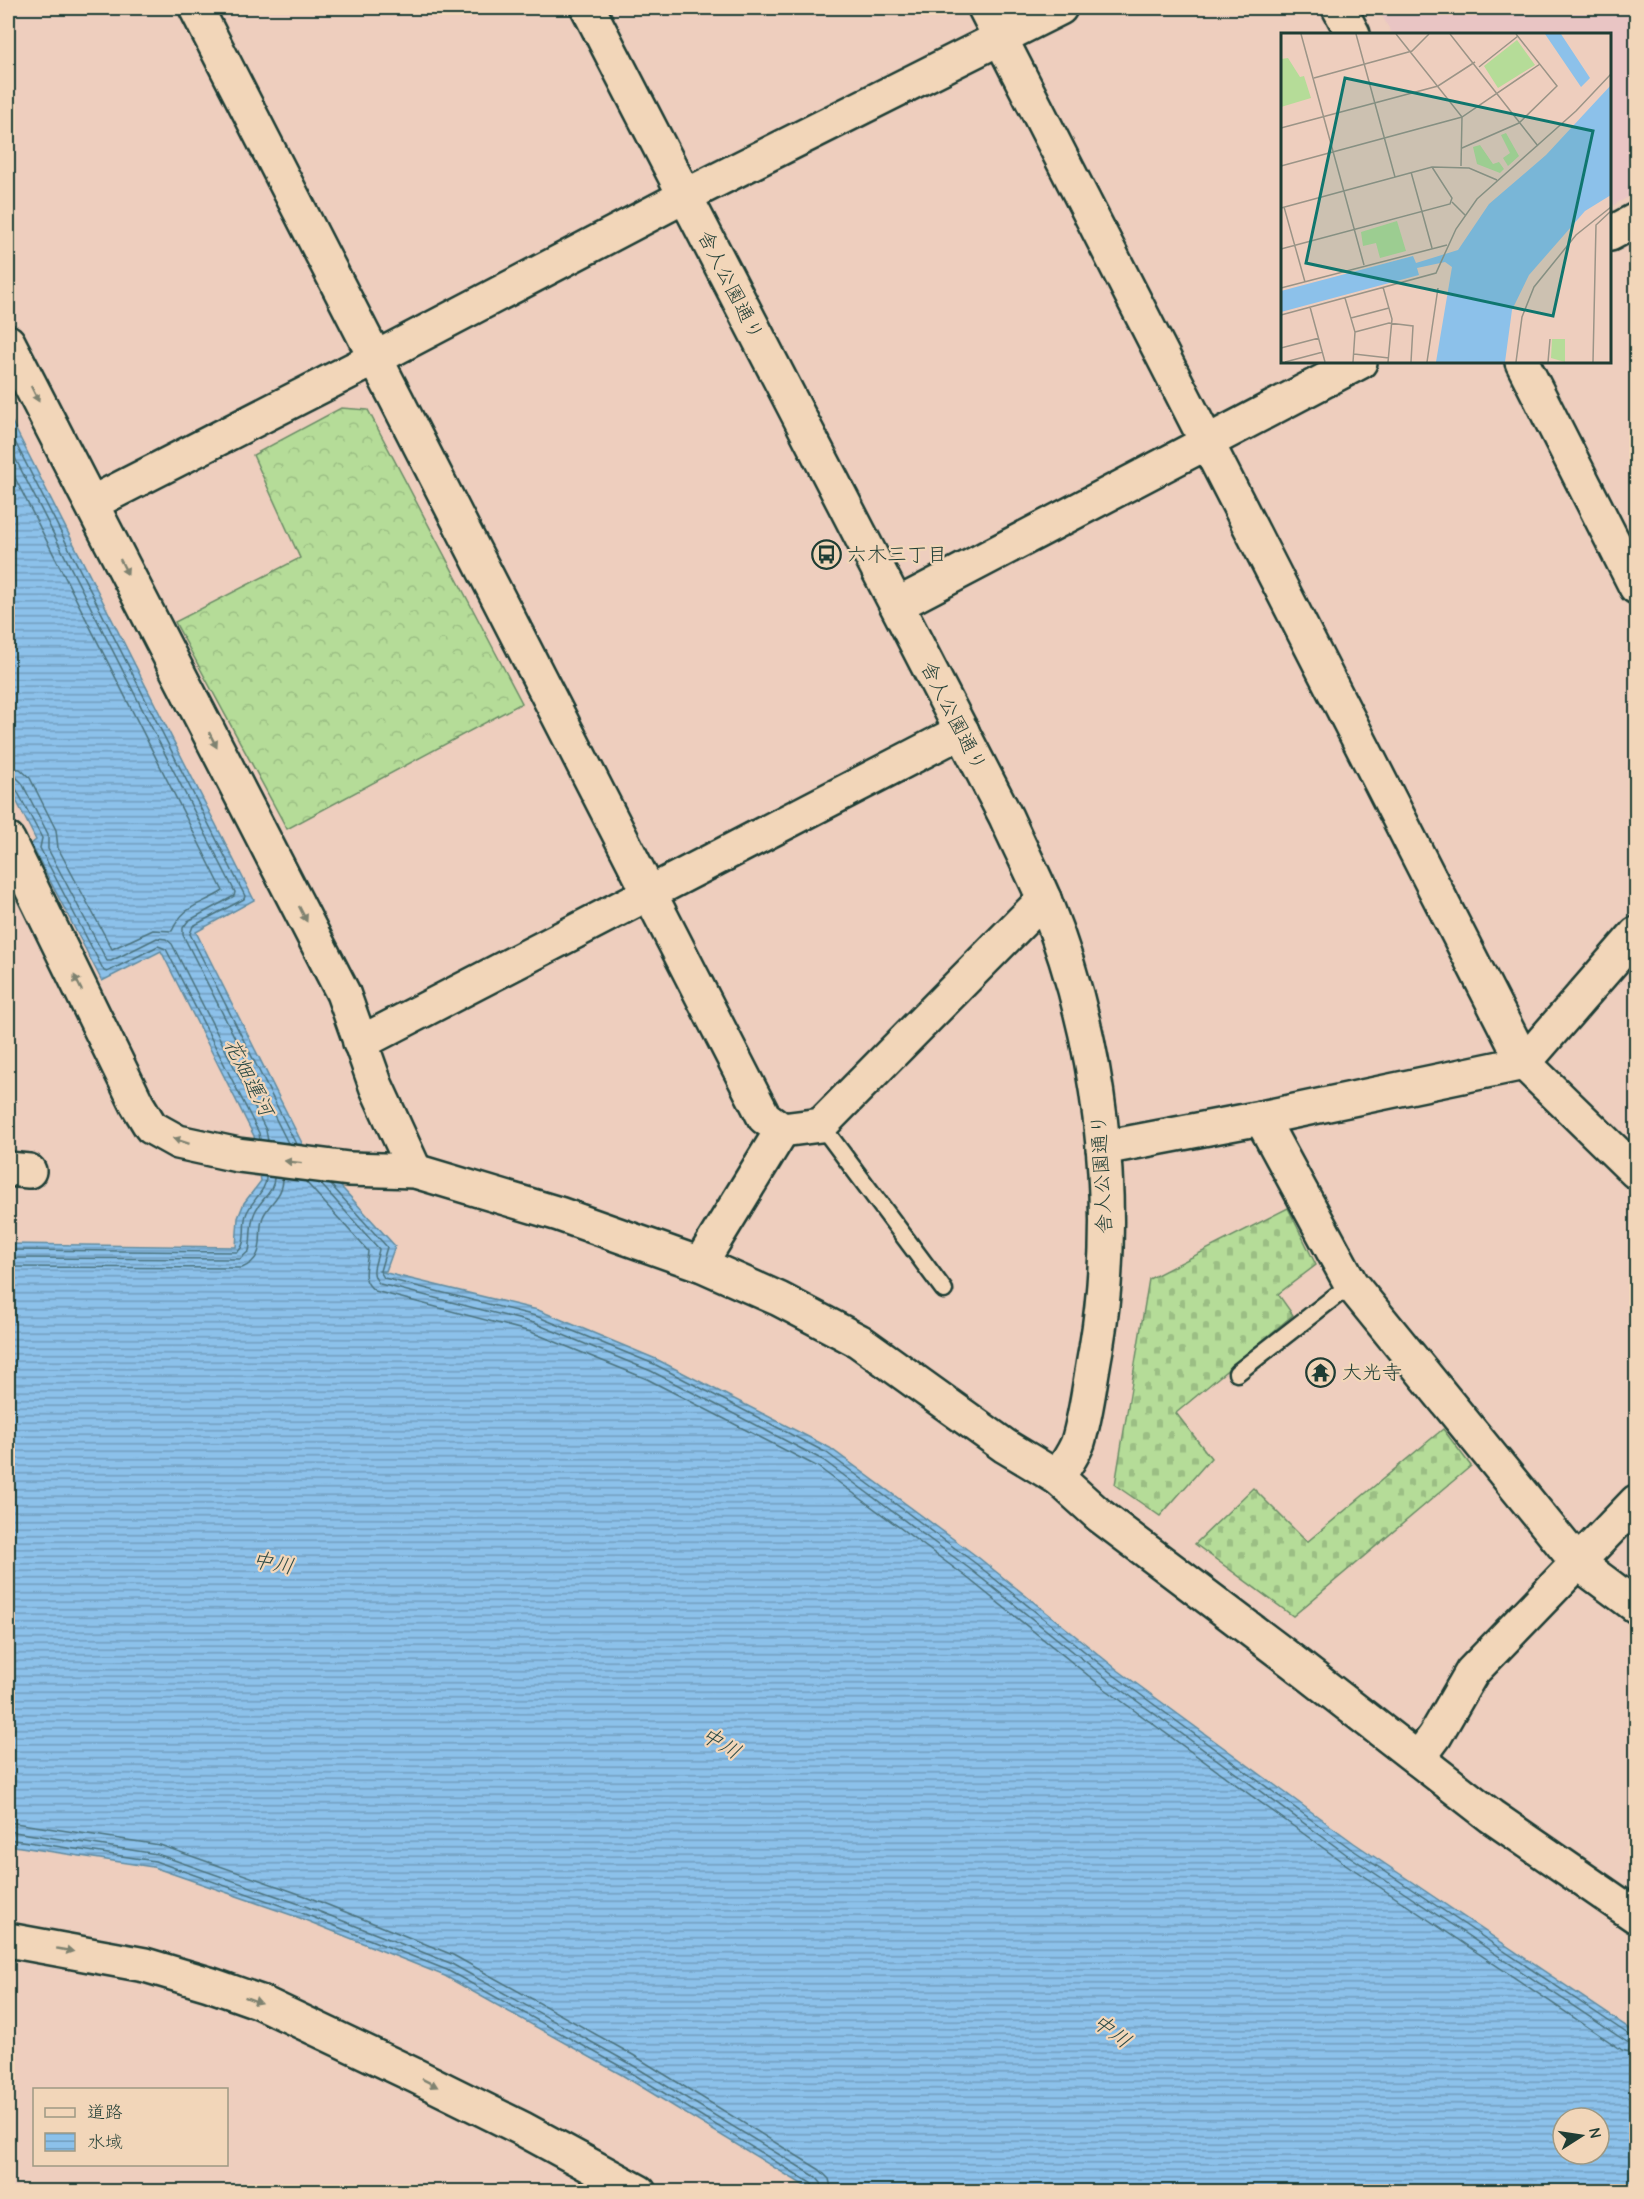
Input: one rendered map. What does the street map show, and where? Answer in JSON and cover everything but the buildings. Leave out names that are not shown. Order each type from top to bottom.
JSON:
[{"type":"street","points":[[196,8],[764,1117],[782,1130],[821,1125],[1044,899]]},
{"type":"street","name":"舎人公園通り","points":[[588,8],[1006,816],[1044,899],[1068,971],[1084,1028],[1095,1086],[1103,1148],[1106,1212],[1100,1326],[1077,1444],[1058,1478]]},
{"type":"street","points":[[985,8],[1524,1063],[1636,1172]]},
{"type":"street","points":[[92,503],[376,358],[685,196],[1060,8]]},
{"type":"street","points":[[1339,8],[1352,33]]},
{"type":"street","points":[[1611,233],[1636,220]]},
{"type":"street","points":[[8,342],[344,993],[376,1086],[415,1171]]},
{"type":"street","points":[[897,605],[1358,363]]},
{"type":"street","points":[[1523,363],[1636,586]]},
{"type":"street","points":[[360,1043],[962,731]]},
{"type":"street","points":[[8,840],[137,1104],[151,1127],[178,1142],[238,1155],[349,1169],[415,1171],[559,1214],[700,1264],[779,1299],[859,1341],[1005,1446],[1058,1478],[1099,1515],[1491,1816],[1636,1916]]},
{"type":"street","points":[[1103,1148],[1261,1118],[1524,1063],[1636,934]]},
{"type":"street","points":[[1261,1118],[1351,1284],[1577,1562],[1636,1606]]},
{"type":"street","points":[[700,1264],[782,1130]]},
{"type":"street","points":[[1418,1759],[1435,1736],[1472,1672],[1636,1502]]},
{"type":"street","points":[[8,1940],[145,1965],[260,2002],[322,2030],[510,2123],[639,2192]]},
{"type":"lane","points":[[821,1125],[944,1290]]},
{"type":"lane","points":[[1237,1373],[1351,1284]]},
{"type":"shaded area","points":[[1378,8],[1636,8],[1636,193],[1611,206],[1611,33],[1391,33]]},
{"type":"green space","points":[[341,408],[368,410],[522,703],[287,829],[175,622],[300,558],[253,455]]},
{"type":"green space","points":[[1288,1208],[1316,1265],[1278,1294],[1293,1315],[1176,1413],[1211,1458],[1160,1516],[1115,1485],[1149,1279]]},
{"type":"green space","points":[[1443,1429],[1471,1466],[1293,1616],[1195,1544],[1253,1488],[1307,1542]]},
{"type":"water","points":[[8,414],[254,900],[196,932],[303,1145],[395,1246],[386,1271],[378,1271],[538,1310],[656,1359],[830,1448],[979,1558],[1119,1671],[1354,1843],[1636,2033],[1636,2191],[813,2191],[622,2075],[445,1976],[300,1918],[153,1867],[8,1845],[8,1244],[236,1247],[238,1218],[244,1203],[261,1181],[254,1136],[161,951],[102,981],[31,844],[36,840],[8,784]]},
{"type":"place","name":"六木三丁目","points":[[826,554]]},
{"type":"place","name":"大光寺","points":[[1321,1372]]},
{"type":"water label","name":"花畑運河","points":[[249,1077]]},
{"type":"water label","name":"中川","points":[[273,1563]]},
{"type":"water label","name":"中川","points":[[721,1743]]},
{"type":"water label","name":"中川","points":[[1112,2031]]}]
